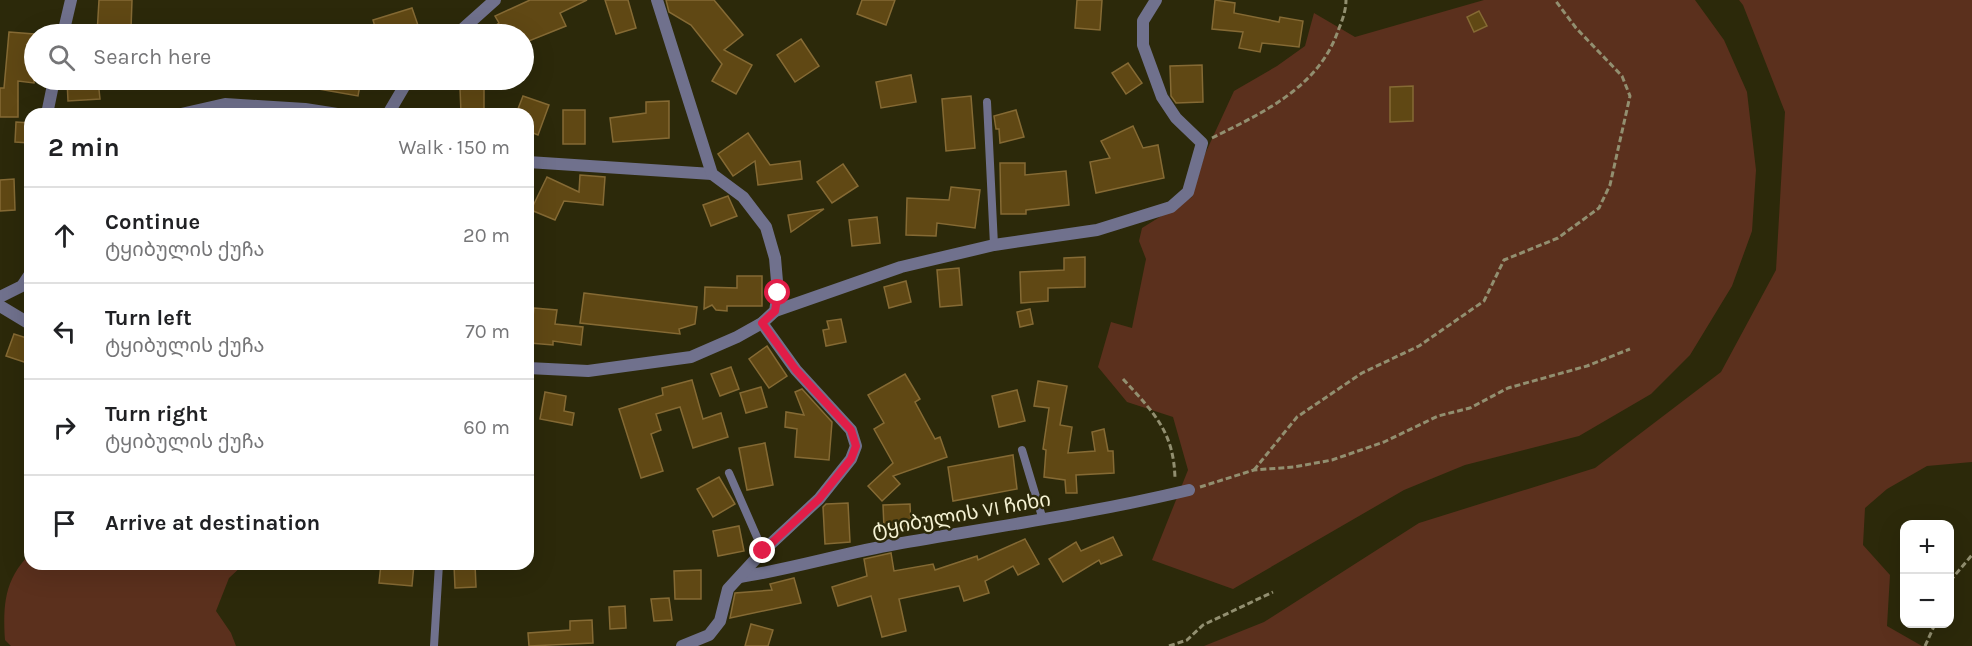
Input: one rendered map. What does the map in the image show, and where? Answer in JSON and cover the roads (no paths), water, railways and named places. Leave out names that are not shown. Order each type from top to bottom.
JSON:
[{"type":"street","points":[[65,24],[70,0]]},
{"type":"street","points":[[468,24],[495,0]]},
{"type":"street","points":[[657,0],[712,174]]},
{"type":"street","points":[[534,368],[588,371],[691,357],[737,337],[762,323],[775,311],[901,267],[994,245],[1097,230],[1171,207],[1188,192],[1202,143],[1176,118],[1162,97],[1143,45],[1143,21],[1156,0]]},
{"type":"street","points":[[48,108],[52,90]]},
{"type":"street","points":[[392,108],[402,90]]},
{"type":"street","points":[[208,108],[225,104],[289,108]]},
{"type":"street","points":[[534,162],[712,174],[743,197],[766,227],[775,258],[778,293],[775,311]]},
{"type":"street","points":[[0,297],[24,283]]},
{"type":"street","points":[[0,306],[24,320]]},
{"type":"street","points":[[682,646],[709,635],[720,621],[728,589],[763,551],[819,499],[851,459],[856,446],[851,430],[796,370],[762,323]]},
{"type":"street","name":"ტყიბულის VI ჩიხი","points":[[740,577],[778,571],[835,555],[1125,505],[1189,490]]},
{"type":"lane","points":[[987,102],[994,245]]},
{"type":"lane","points":[[1022,450],[1043,520]]},
{"type":"lane","points":[[729,473],[763,551]]},
{"type":"lane","points":[[434,646],[439,570]]}]
